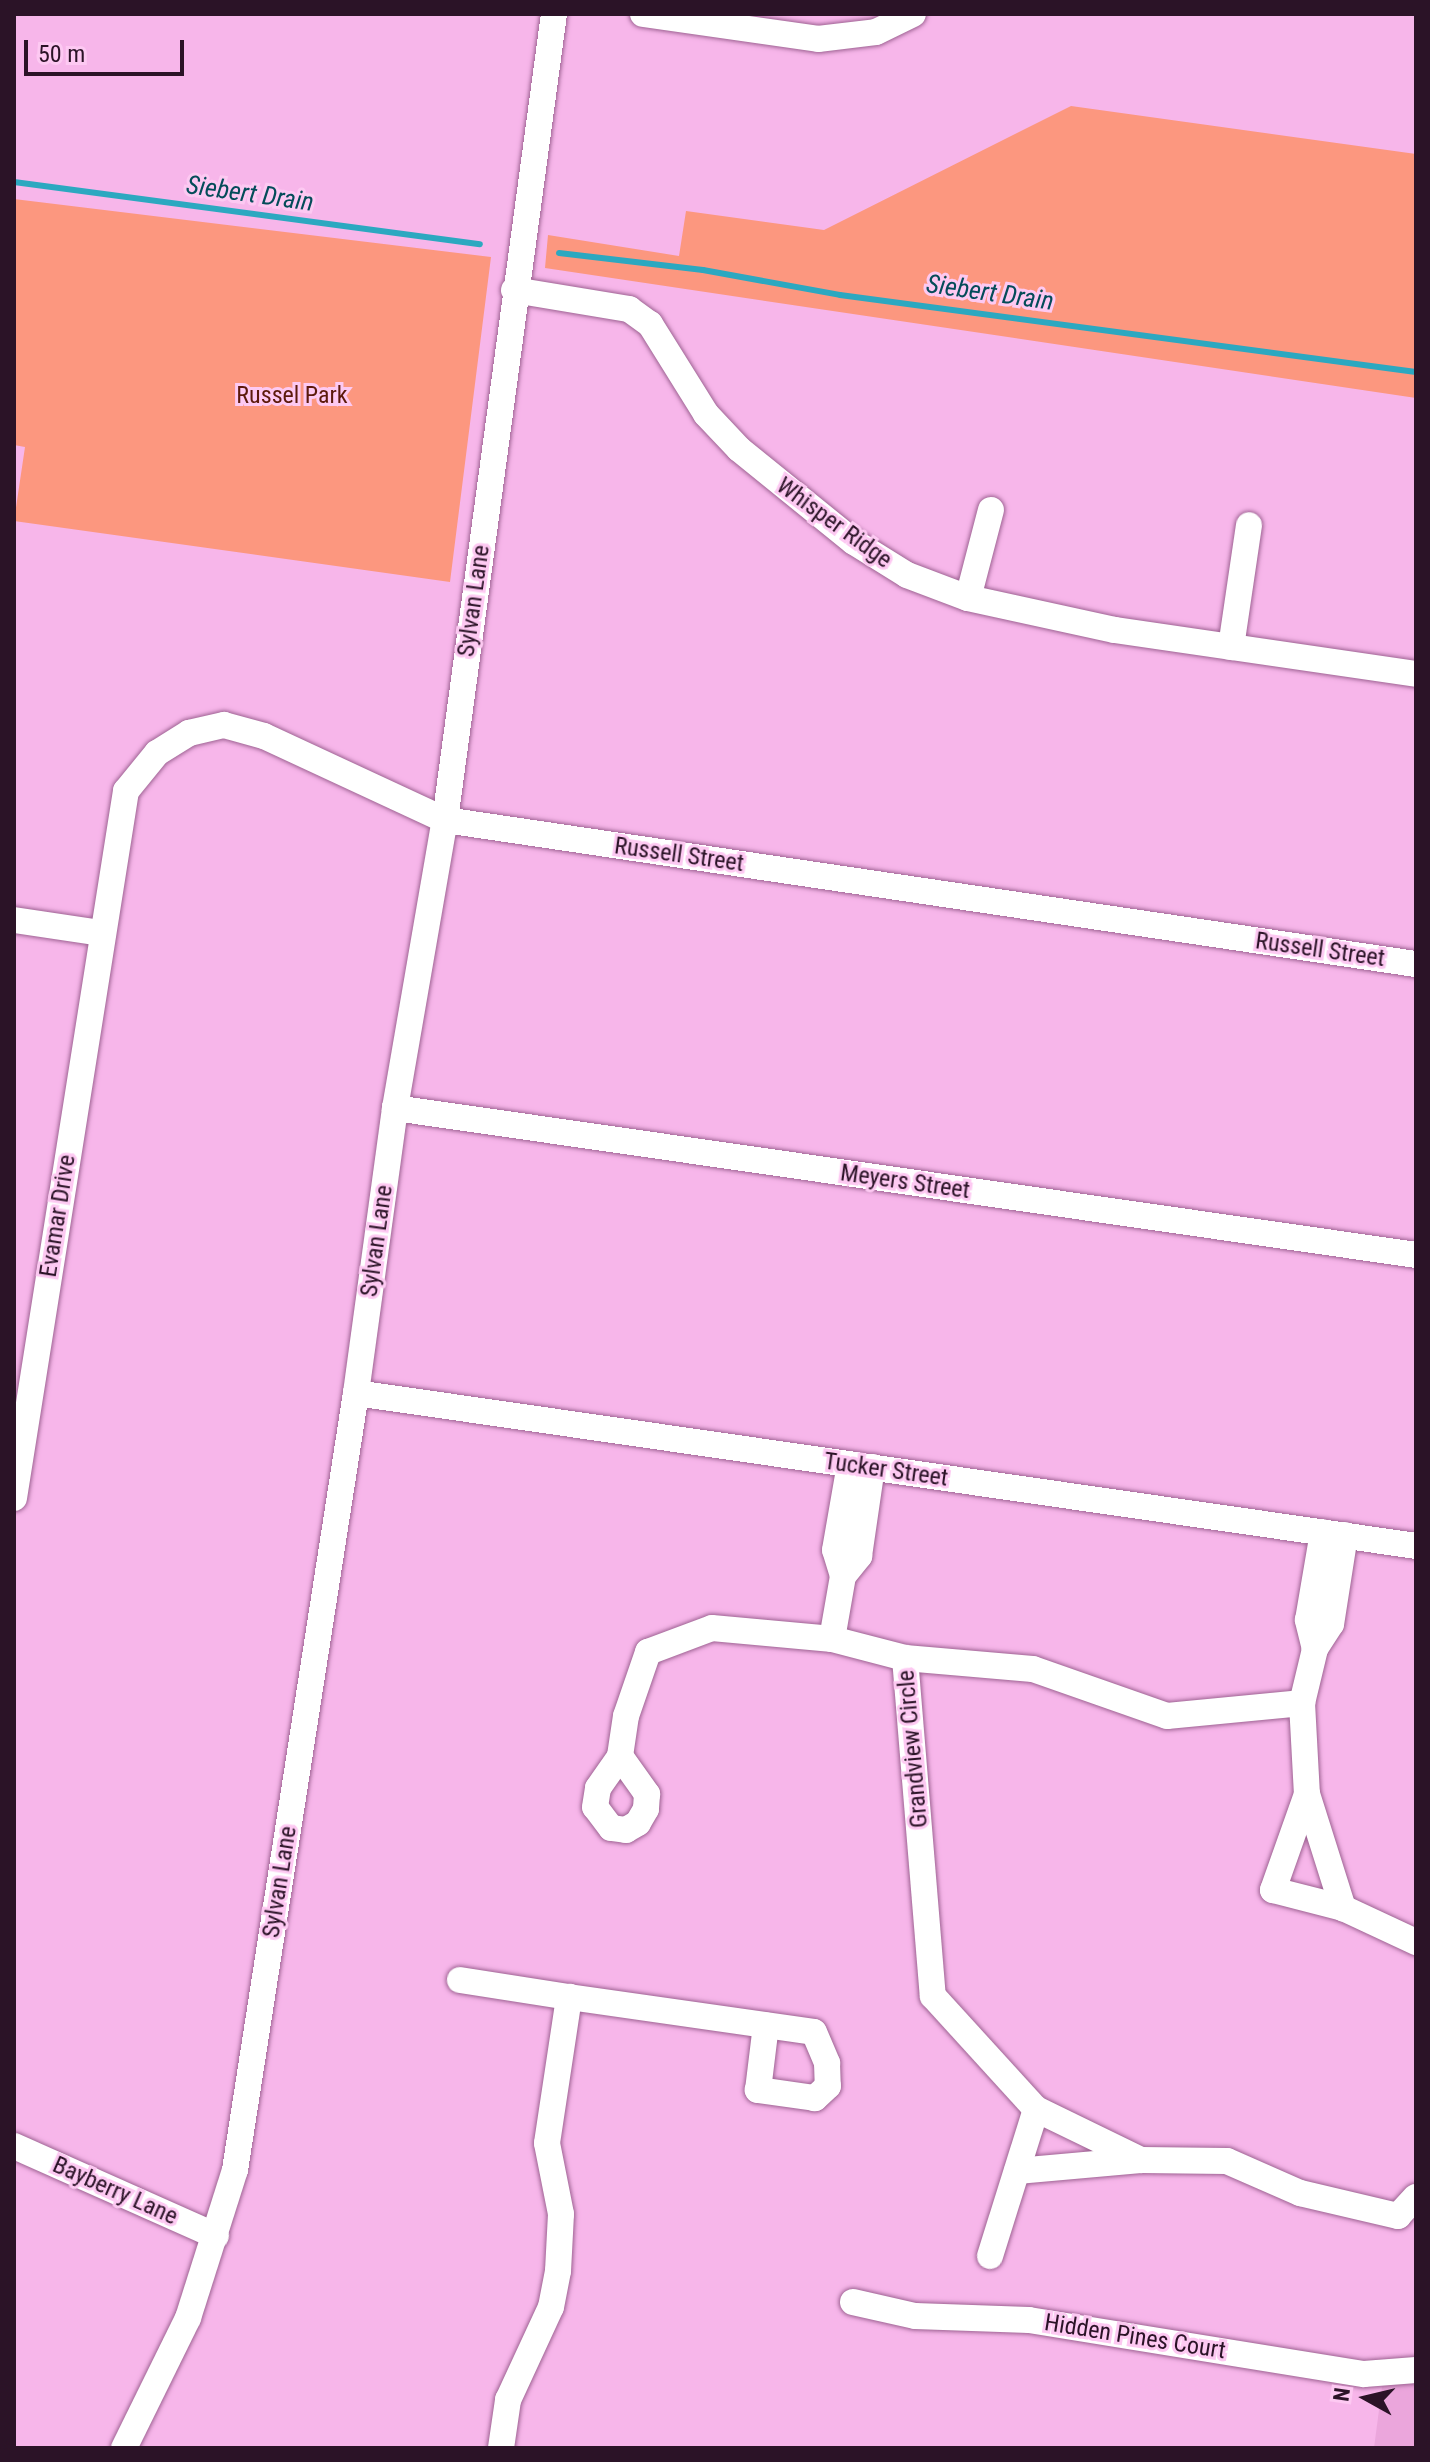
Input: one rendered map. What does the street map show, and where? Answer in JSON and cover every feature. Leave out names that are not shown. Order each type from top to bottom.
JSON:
[{"type":"street","name":"Sylvan Lane","points":[[124,2448],[188,2318],[235,2170],[356,1393],[395,1108],[445,820],[514,290],[554,14]]},
{"type":"street","points":[[643,14],[818,39],[876,32],[913,14]]},
{"type":"street","name":"Whisper Ridge","points":[[514,290],[629,309],[650,324],[706,414],[773,479],[854,542],[907,575],[968,598],[1115,630],[1416,674]]},
{"type":"street","points":[[968,598],[991,510]]},
{"type":"street","points":[[1231,647],[1249,525]]},
{"type":"street","name":"Russell Street","points":[[101,933],[126,791],[157,753],[189,733],[224,725],[264,736],[445,820],[1416,964]]},
{"type":"street","points":[[14,920],[101,933]]},
{"type":"street","name":"Evamar Drive","points":[[14,1498],[101,933]]},
{"type":"street","name":"Meyers Street","points":[[395,1108],[1416,1255]]},
{"type":"street","name":"Tucker Street","points":[[356,1393],[1416,1546]]},
{"type":"street","points":[[832,1639],[843,1576],[859,1556],[861,1466]]},
{"type":"street","points":[[1334,1534],[1331,1624],[1315,1649],[1302,1703],[1307,1794],[1343,1908]]},
{"type":"street","points":[[620,1756],[626,1716],[648,1652],[712,1628],[832,1639],[905,1658]]},
{"type":"street","name":"Grandview Circle","points":[[1141,2160],[1036,2109],[933,1996],[905,1658],[1033,1669],[1167,1716],[1302,1703]]},
{"type":"street","points":[[1307,1794],[1273,1890],[1343,1908],[1416,1942]]},
{"type":"street","points":[[460,1980],[766,2025]]},
{"type":"street","points":[[501,2448],[508,2400],[551,2307],[558,2271],[561,2214],[547,2143],[569,1997]]},
{"type":"street","points":[[990,2256],[1036,2109]]},
{"type":"street","name":"Bayberry Lane","points":[[14,2146],[216,2236]]},
{"type":"street","name":"Grandview Circle","points":[[1017,2171],[1141,2160],[1227,2161],[1300,2193],[1398,2216],[1416,2197]]},
{"type":"street","name":"Hidden Pines Court","points":[[853,2302],[915,2316],[1029,2320],[1364,2374],[1416,2370]]},
{"type":"shaded area","points":[[1416,2361],[1416,2448],[1374,2448],[1384,2372]]},
{"type":"green space","points":[[1071,106],[1416,154],[1416,398],[545,268],[548,235],[679,256],[686,211],[824,230]]},
{"type":"green space","name":"Russel Park","points":[[14,199],[491,257],[450,582],[14,521],[25,447],[14,445]]},
{"type":"waterway","name":"Siebert Drain","points":[[14,182],[480,244]]},
{"type":"waterway","name":"Siebert Drain","points":[[559,253],[703,270],[840,295],[1416,372]]}]
